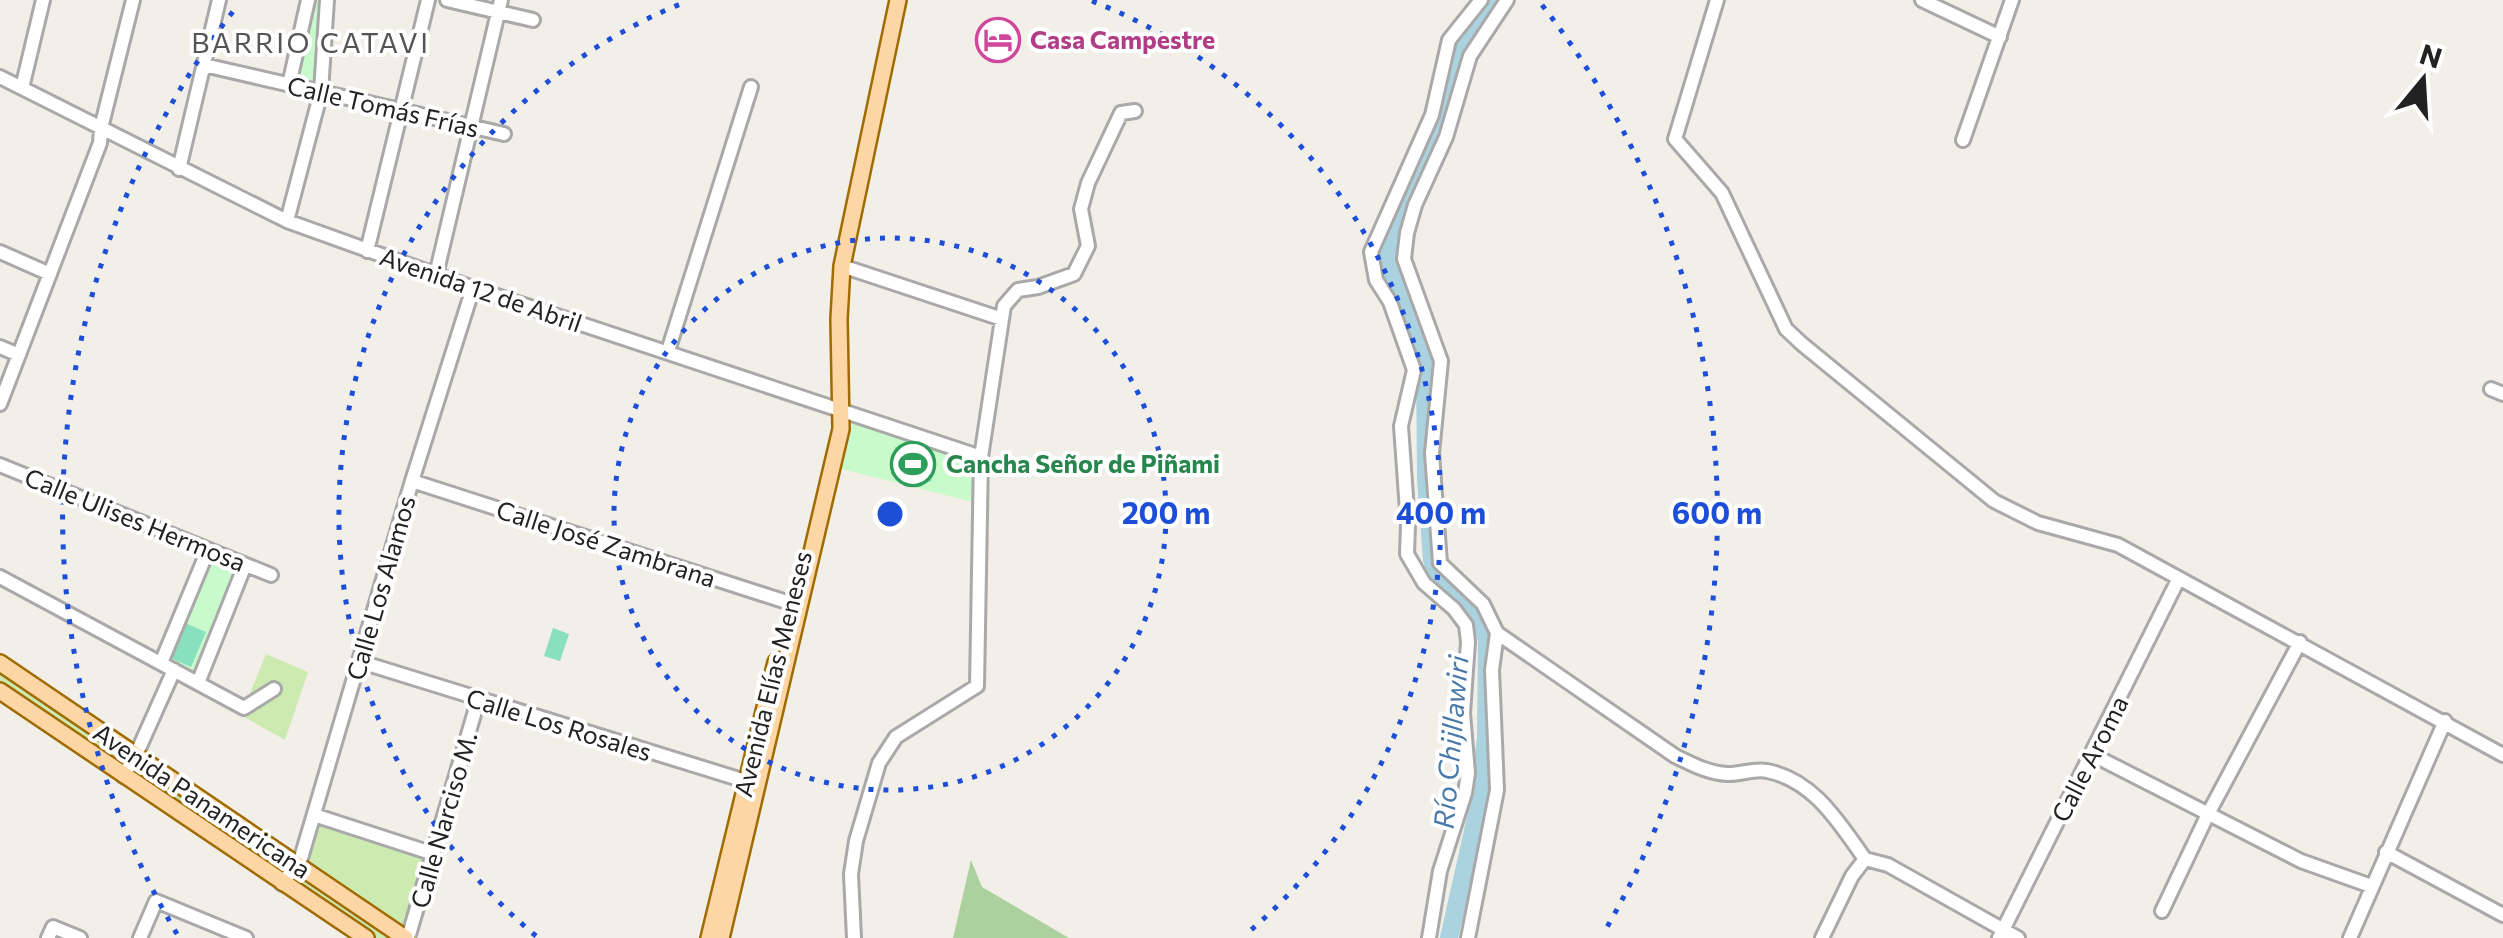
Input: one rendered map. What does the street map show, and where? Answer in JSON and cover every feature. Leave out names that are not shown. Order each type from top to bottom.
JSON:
[{"type":"main road","name":"Avenida Elías Meneses","points":[[709,938],[795,605],[832,424],[840,411],[842,266],[898,0]]},
{"type":"main road","name":"Avenida Panamericana","points":[[0,664],[406,938]]},
{"type":"main road","name":"Avenida Panamericana","points":[[0,691],[366,938]]},
{"type":"main road","name":"Avenida Elías Meneses","points":[[721,938],[752,783]]},
{"type":"street","points":[[22,88],[43,0]]},
{"type":"street","points":[[0,404],[100,143],[133,0]]},
{"type":"street","points":[[179,170],[220,0]]},
{"type":"street","points":[[289,85],[308,0]]},
{"type":"street","points":[[286,221],[320,92],[327,0]]},
{"type":"street","points":[[367,251],[428,0]]},
{"type":"street","points":[[447,0],[500,6],[533,20]]},
{"type":"street","points":[[1429,938],[1440,870],[1468,772],[1463,714],[1468,642],[1466,625],[1424,583],[1407,554],[1401,426],[1414,370],[1390,302],[1376,280],[1371,252],[1432,114],[1448,40],[1481,0]]},
{"type":"street","points":[[1507,0],[1470,56],[1446,137],[1406,233],[1404,258],[1441,361],[1432,453],[1440,563],[1484,604],[1497,633],[1675,756],[1701,769],[1728,774],[1765,770],[1792,780],[1826,803],[1864,859],[1888,865],[2000,935],[2018,938]]},
{"type":"street","points":[[1717,0],[1675,140],[1722,193],[1786,329],[1994,500],[2038,523],[2118,545],[2503,754]]},
{"type":"street","points":[[1922,0],[2000,37]]},
{"type":"street","points":[[1963,140],[2012,0]]},
{"type":"street","points":[[436,275],[500,6]]},
{"type":"street","name":"Calle Tomás Frías","points":[[204,65],[504,134]]},
{"type":"street","name":"Avenida 12 de Abril","points":[[0,77],[286,221],[473,288],[981,457]]},
{"type":"street","points":[[668,351],[750,88]]},
{"type":"street","points":[[854,938],[851,874],[878,762],[896,737],[977,686],[981,457],[1004,306],[1018,290],[1074,274],[1088,246],[1081,209],[1088,184],[1121,113],[1135,111]]},
{"type":"street","points":[[0,252],[50,274]]},
{"type":"street","points":[[842,266],[1002,319]]},
{"type":"street","name":"Calle Los Alamos","points":[[282,884],[302,858],[473,288]]},
{"type":"street","points":[[0,346],[19,355]]},
{"type":"street","name":"Calle Ulises Hermosa","points":[[0,465],[271,575]]},
{"type":"street","name":"Calle José Zambrana","points":[[412,481],[795,605]]},
{"type":"street","points":[[160,663],[208,550]]},
{"type":"street","points":[[198,683],[245,565]]},
{"type":"street","points":[[0,577],[244,708],[274,689]]},
{"type":"street","name":"Calle Aroma","points":[[2000,935],[2179,578]]},
{"type":"street","points":[[1468,938],[1497,790],[1492,670],[1497,633]]},
{"type":"street","points":[[2162,911],[2208,814],[2300,642]]},
{"type":"street","name":"Calle Los Rosales","points":[[360,662],[752,783]]},
{"type":"street","points":[[123,776],[174,670]]},
{"type":"street","name":"Calle Narciso M.","points":[[406,938],[478,700]]},
{"type":"street","points":[[2350,938],[2445,721]]},
{"type":"street","points":[[2093,755],[2301,861],[2371,886]]},
{"type":"street","points":[[314,815],[434,854]]},
{"type":"street","points":[[2386,852],[2503,915]]},
{"type":"street","points":[[1822,938],[1864,859]]},
{"type":"street","points":[[140,938],[156,901],[246,938]]},
{"type":"street","points":[[48,938],[53,927],[80,938]]},
{"type":"green space","points":[[313,0],[321,0],[316,82],[296,78]]},
{"type":"green space","points":[[853,421],[975,460],[973,502],[842,469]]},
{"type":"green space","name":"Cancha Señor de Piñami","points":[[895,447],[935,454],[931,482],[891,475]]},
{"type":"green space","points":[[212,563],[233,573],[235,578],[196,672],[192,673],[170,662],[169,657]]},
{"type":"green space","points":[[183,622],[206,632],[191,667],[168,657]]},
{"type":"green space","points":[[553,628],[569,634],[560,661],[544,656]]},
{"type":"green space","points":[[266,654],[308,672],[285,740],[241,715]]},
{"type":"green space","points":[[0,673],[129,757],[121,768],[0,685]]},
{"type":"green space","points":[[138,763],[284,863],[278,873],[130,774]]},
{"type":"green space","points":[[318,821],[425,856],[405,929],[306,864]]},
{"type":"green space","points":[[971,860],[982,887],[1069,938],[953,938]]},
{"type":"green space","points":[[300,875],[394,938],[374,938],[294,884]]},
{"type":"waterway","name":"Río Chijllawiri","points":[[1449,938],[1477,813],[1486,737],[1487,638],[1475,619],[1439,581],[1432,560],[1426,479],[1425,357],[1389,267],[1389,240],[1409,187],[1438,137],[1460,44],[1495,0]]},
{"type":"place","name":"Casa Campestre","points":[[998,40]]},
{"type":"place","name":"Cancha Señor de Piñami","points":[[913,464]]},
{"type":"district","name":"BARRIO CATAVI","points":[[311,43]]}]
